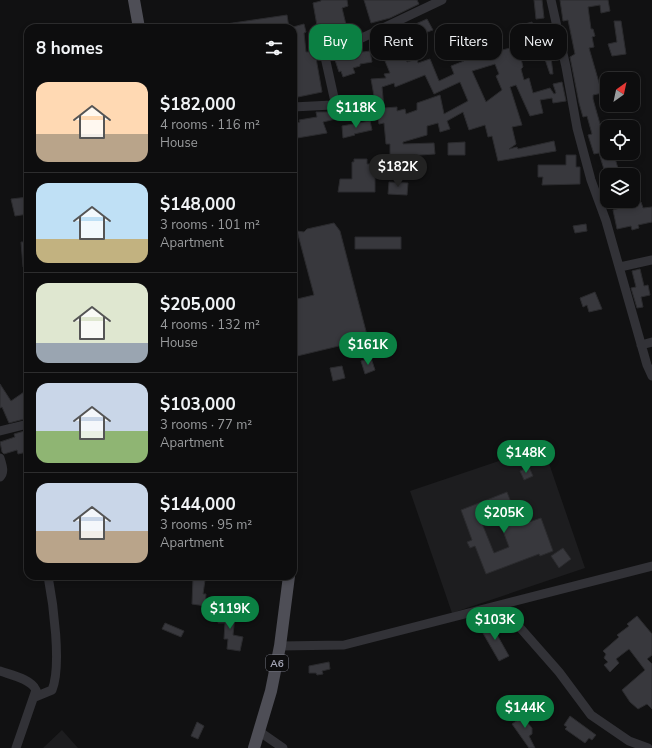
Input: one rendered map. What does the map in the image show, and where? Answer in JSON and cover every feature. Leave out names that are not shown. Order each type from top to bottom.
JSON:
[{"type":"main road","points":[[134,0],[138,24]]},
{"type":"main road","name":"A6","points":[[254,748],[260,732],[280,646],[288,580]]},
{"type":"street","points":[[297,108],[332,105],[336,102],[325,57],[326,55],[442,0]]},
{"type":"street","points":[[551,0],[566,67],[577,128],[591,180],[606,221],[620,267],[646,365],[652,376]]},
{"type":"street","points":[[620,267],[652,260]]},
{"type":"street","points":[[641,345],[652,342]]},
{"type":"street","points":[[0,431],[24,425]]},
{"type":"street","points":[[0,458],[2,468],[2,474],[0,477]]},
{"type":"street","points":[[280,646],[344,645],[501,606],[652,566]]},
{"type":"street","points":[[35,697],[52,690],[55,681],[55,636],[48,580]]},
{"type":"street","points":[[501,606],[559,672],[591,716],[629,741],[648,748]]},
{"type":"street","points":[[0,671],[31,684],[36,690],[35,697],[16,748]]},
{"type":"street","points":[[260,732],[283,748]]},
{"type":"shaded area","points":[[543,446],[585,568],[452,613],[410,491]]},
{"type":"shaded area","points":[[62,730],[78,748],[43,748]]},
{"type":"building","points":[[347,0],[348,6],[342,8],[346,24],[317,24],[313,3],[321,1]]},
{"type":"building","points":[[364,0],[417,0],[419,4],[390,18],[371,23]]},
{"type":"building","points":[[534,0],[542,0],[544,18],[536,19]]},
{"type":"building","points":[[560,0],[608,0],[610,11],[601,13],[600,5],[588,7],[591,29],[593,29],[595,36],[592,37],[594,47],[589,48],[600,86],[600,93],[593,95],[593,99],[600,124],[600,156],[599,153],[594,154],[588,135],[592,134],[587,116],[583,117],[579,103],[570,57],[575,54],[568,20],[563,21]]},
{"type":"building","points":[[287,15],[288,24],[226,24]]},
{"type":"building","points":[[427,19],[433,30],[427,32],[427,24],[416,24]]},
{"type":"building","points":[[614,21],[621,21],[626,54],[612,56],[608,44],[617,42]]},
{"type":"building","points":[[304,24],[306,32],[304,33],[306,52],[309,52],[309,60],[316,60],[322,92],[297,97],[297,26]]},
{"type":"building","points":[[510,48],[510,60],[521,60],[523,67],[521,69],[524,80],[529,78],[533,93],[550,88],[554,94],[556,93],[553,84],[562,82],[566,101],[553,103],[552,98],[540,100],[543,113],[530,116],[516,85],[510,87],[522,125],[512,127],[516,144],[509,149],[517,147],[518,149],[554,141],[556,151],[498,161],[492,136],[488,137],[485,125],[469,130],[463,112],[447,121],[450,129],[440,132],[438,123],[427,126],[427,135],[403,142],[403,144],[434,143],[435,154],[406,156],[405,158],[400,158],[400,165],[386,166],[386,159],[390,159],[390,144],[386,144],[384,123],[379,124],[371,79],[386,78],[384,74],[390,73],[385,61],[406,60],[407,62],[417,60],[418,63],[430,59],[439,81],[454,74],[451,66],[464,60],[502,60],[502,50]],"holes":[[[495,64],[499,74],[496,76],[502,90],[486,102],[472,71]],[[425,75],[434,94],[460,82],[468,101],[444,114],[440,95],[417,103],[417,110],[406,114],[405,109],[397,111],[397,107],[384,108],[382,87],[394,83],[395,87]]]},
{"type":"building","points":[[370,51],[370,60],[372,62],[360,64],[360,66],[353,68],[355,73],[343,77],[341,71],[339,72],[335,60],[362,60],[362,52]]},
{"type":"building","points":[[545,60],[551,60],[553,74],[550,74]]},
{"type":"building","points":[[342,110],[344,117],[323,122],[327,133],[297,138],[297,123],[300,122],[299,120],[317,117],[316,112],[333,112]]},
{"type":"building","points":[[370,121],[372,130],[343,138],[342,126]]},
{"type":"building","points":[[465,142],[465,155],[448,155],[448,143]]},
{"type":"building","points":[[566,155],[576,155],[576,167],[580,167],[580,184],[542,185],[543,177],[538,177],[538,165],[566,165]]},
{"type":"building","points":[[354,159],[367,159],[367,164],[375,164],[375,192],[338,192],[340,179],[352,179],[352,162],[354,162]]},
{"type":"building","points":[[601,160],[616,160],[618,168],[604,168]]},
{"type":"building","points":[[389,182],[408,183],[407,195],[388,194]]},
{"type":"building","points":[[24,197],[24,215],[15,216],[11,199]]},
{"type":"building","points":[[640,202],[643,208],[652,207],[652,222],[638,225],[639,228],[632,230],[631,226],[617,229],[613,210],[620,208],[640,208]]},
{"type":"building","points":[[334,223],[340,231],[368,339],[297,356],[297,299],[314,295],[297,231],[304,232],[307,229]]},
{"type":"building","points":[[586,224],[587,231],[575,233],[573,226]]},
{"type":"building","points":[[355,237],[401,237],[401,249],[355,249]]},
{"type":"building","points":[[21,242],[24,242],[23,267]]},
{"type":"building","points":[[640,269],[644,286],[648,285],[650,295],[641,297],[643,307],[637,308],[631,288],[636,287],[632,271]]},
{"type":"building","points":[[595,292],[602,309],[589,312],[587,305],[583,307],[580,298]]},
{"type":"building","points":[[371,358],[375,370],[365,374],[361,361]]},
{"type":"building","points":[[342,366],[345,378],[333,381],[330,368]]},
{"type":"building","points":[[0,384],[11,401],[24,392],[24,419],[9,423],[2,407],[0,408]]},
{"type":"building","points":[[24,431],[24,453],[18,454],[17,450],[4,454],[2,452],[0,442],[15,437],[14,434]]},
{"type":"building","points":[[529,467],[533,476],[524,480],[520,471]]},
{"type":"building","points":[[507,492],[520,525],[541,518],[553,551],[540,556],[539,554],[486,574],[475,546],[470,548],[467,542],[472,540],[461,510]],"holes":[[[497,515],[509,547],[494,553],[481,521]]]},
{"type":"building","points":[[563,548],[571,559],[559,568],[551,556]]},
{"type":"building","points":[[193,580],[205,580],[203,594],[206,594],[205,606],[192,604]]},
{"type":"building","points":[[219,610],[231,611],[231,615],[235,615],[233,635],[243,637],[240,651],[227,649],[228,639],[224,639],[225,623],[218,623]]},
{"type":"building","points":[[637,616],[652,634],[652,655],[647,659],[652,664],[652,709],[647,704],[638,709],[630,702],[622,690],[645,670],[629,649],[616,659],[619,663],[610,672],[604,665],[608,662],[604,658],[606,654],[603,651],[619,637],[617,635],[629,626],[627,624]]},
{"type":"building","points":[[494,621],[499,632],[496,633],[509,656],[499,661],[480,628]]},
{"type":"building","points":[[165,623],[184,631],[181,637],[162,629]]},
{"type":"building","points":[[329,662],[330,669],[322,671],[323,674],[317,675],[316,673],[309,673],[309,666]]},
{"type":"building","points":[[534,709],[536,711],[526,721],[532,728],[532,734],[529,736],[535,748],[529,748],[512,724]]},
{"type":"building","points":[[570,716],[596,735],[592,740],[589,738],[585,743],[565,729],[567,727],[564,725]]},
{"type":"building","points":[[197,722],[204,726],[198,739],[191,736]]}]
